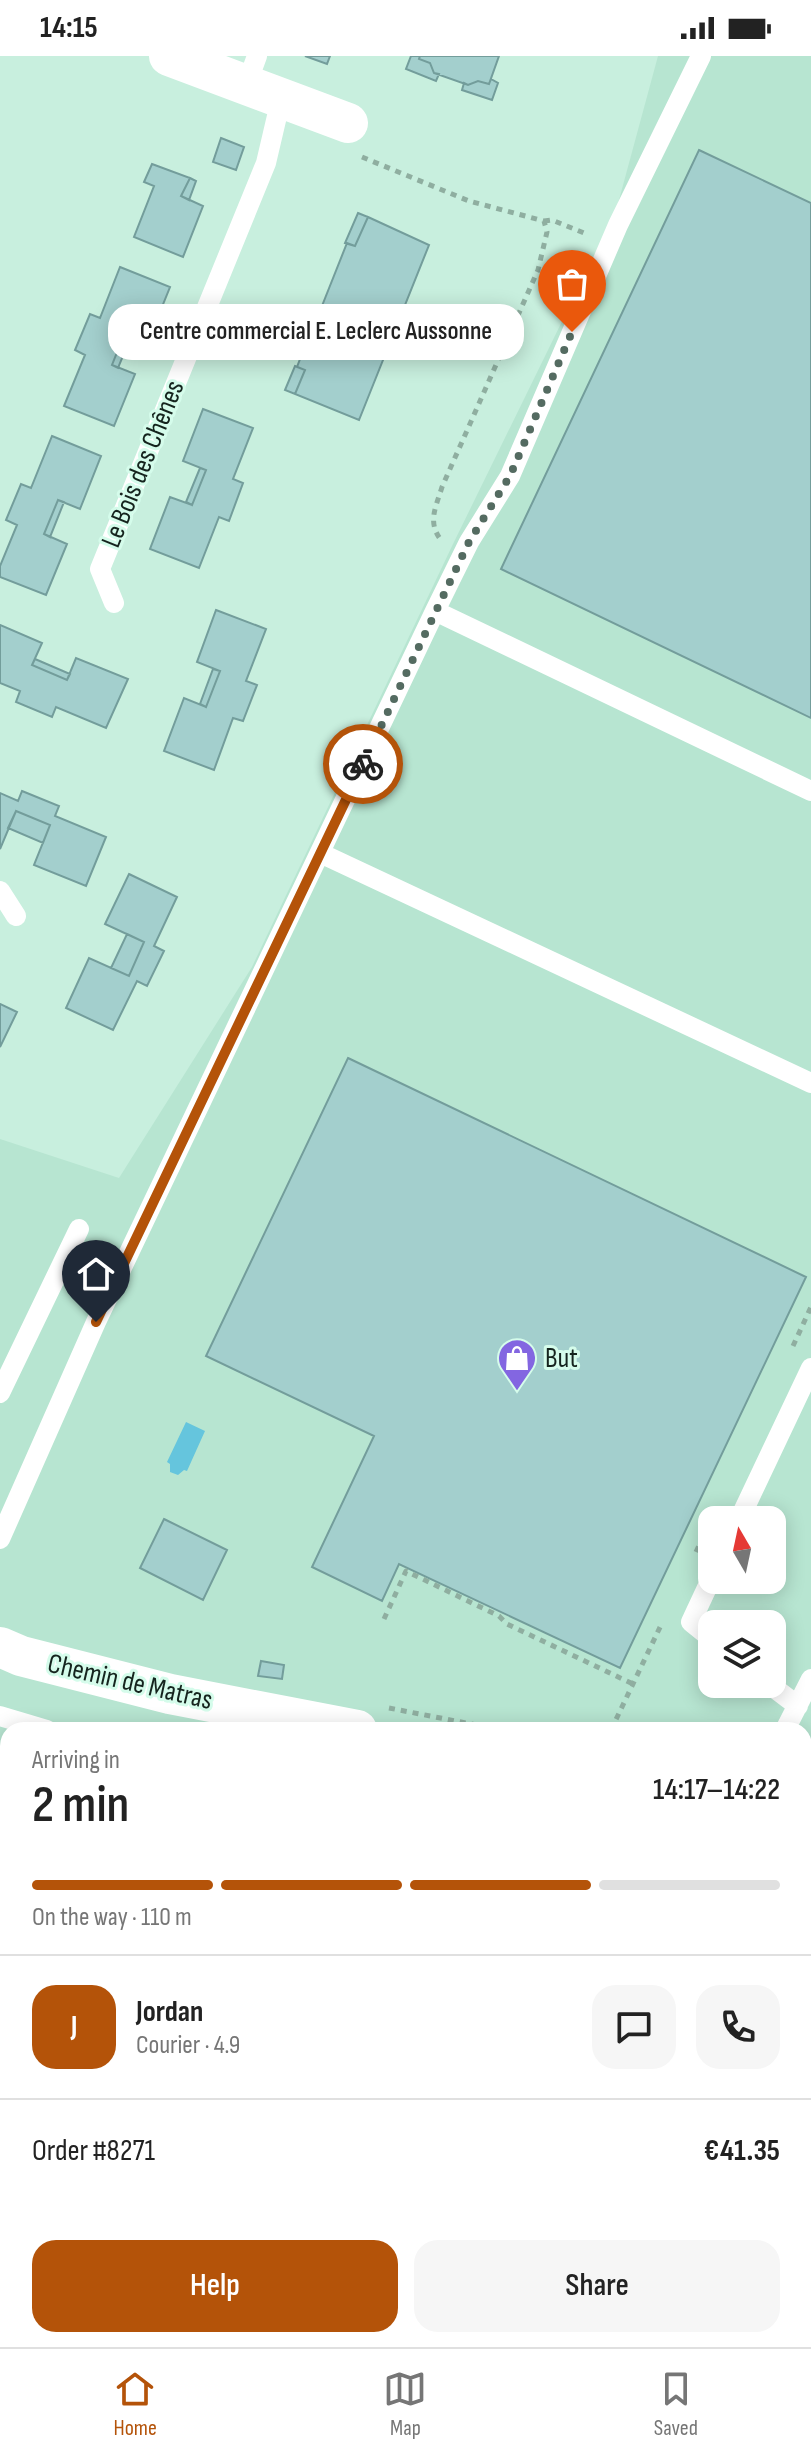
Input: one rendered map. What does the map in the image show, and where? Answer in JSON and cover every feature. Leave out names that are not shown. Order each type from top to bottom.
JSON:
[{"type":"street","points":[[169,56],[261,81],[348,123]]},
{"type":"street","name":"Chemin de Matras","points":[[0,1647],[21,1656],[170,1694],[315,1722]]},
{"type":"lane","points":[[0,1539],[96,1322],[435,611],[463,555],[510,476],[610,245],[701,56]]},
{"type":"lane","name":"Le Bois des Chênes","points":[[114,603],[100,569],[266,163],[261,81]]},
{"type":"lane","points":[[435,611],[811,791]]},
{"type":"lane","points":[[320,853],[811,1083]]},
{"type":"lane","points":[[0,891],[16,916]]},
{"type":"lane","points":[[0,1393],[79,1229]]},
{"type":"lane","points":[[746,1506],[811,1368]]},
{"type":"lane","points":[[698,1628],[691,1622],[704,1594]]},
{"type":"lane","points":[[789,1722],[811,1679]]},
{"type":"lane","points":[[786,1697],[798,1706]]},
{"type":"lane","points":[[0,1716],[20,1722]]},
{"type":"path","points":[[348,123],[346,151],[469,201],[544,221],[552,220],[610,245]]},
{"type":"path","points":[[463,555],[446,547],[433,530],[434,514],[442,487],[538,270],[547,232],[544,221]]},
{"type":"path","points":[[384,1619],[406,1571],[499,1616],[507,1624],[633,1684]]},
{"type":"shaded area","points":[[658,56],[811,56],[811,1722],[0,1722],[0,1139],[119,1178],[252,967],[453,544],[616,211]]},
{"type":"water","points":[[186,1422],[205,1431],[187,1471],[178,1475],[170,1472],[167,1462]]},
{"type":"building","points":[[305,56],[330,56],[327,64]]},
{"type":"building","points":[[411,56],[420,56],[419,59],[430,63],[434,73],[439,74],[436,81],[406,69]]},
{"type":"building","points":[[420,56],[499,56],[489,84],[478,81],[468,85],[434,73],[430,63],[419,59]]},
{"type":"building","points":[[491,79],[498,83],[492,100],[462,90],[464,83],[468,85],[478,81],[489,84]]},
{"type":"building","points":[[221,138],[244,147],[236,170],[213,162]]},
{"type":"building","points":[[699,150],[811,203],[811,718],[501,569]]},
{"type":"building","points":[[152,164],[190,178],[181,196],[203,206],[183,257],[134,237],[154,186],[144,182]]},
{"type":"building","points":[[190,178],[196,181],[189,200],[181,196]]},
{"type":"building","points":[[358,213],[368,217],[355,246],[345,243]]},
{"type":"building","points":[[368,217],[429,245],[359,420],[295,394],[305,370],[297,367],[309,336],[326,342],[332,326],[316,321],[347,243],[355,246]]},
{"type":"building","points":[[120,267],[170,287],[149,339],[126,330],[112,365],[135,374],[114,426],[64,406],[85,355],[75,350],[90,314],[100,318]]},
{"type":"building","points":[[316,321],[332,326],[326,342],[309,336]]},
{"type":"building","points":[[126,330],[133,332],[118,368],[112,365]]},
{"type":"building","points":[[295,366],[305,370],[295,394],[285,390]]},
{"type":"building","points":[[203,409],[253,428],[233,479],[243,483],[229,521],[219,517],[199,568],[150,549],[170,497],[192,505],[206,470],[183,461]]},
{"type":"building","points":[[52,436],[101,456],[80,509],[58,500],[44,534],[67,544],[46,595],[0,577],[0,566],[17,525],[6,520],[21,484],[31,488]]},
{"type":"building","points":[[200,468],[206,470],[192,505],[186,502]]},
{"type":"building","points":[[58,500],[64,502],[50,537],[44,534]]},
{"type":"building","points":[[216,610],[266,629],[246,681],[257,685],[243,721],[233,718],[214,770],[164,751],[184,698],[206,707],[220,671],[197,662]]},
{"type":"building","points":[[0,625],[42,643],[32,665],[67,680],[76,658],[128,679],[106,728],[56,707],[52,717],[16,702],[20,691],[0,683]]},
{"type":"building","points":[[35,659],[70,674],[67,680],[32,665]]},
{"type":"building","points":[[213,669],[220,671],[206,707],[200,704]]},
{"type":"building","points":[[22,791],[59,806],[55,816],[106,837],[86,886],[34,865],[50,825],[16,811],[0,849],[0,793],[18,801]]},
{"type":"building","points":[[16,811],[50,825],[43,843],[8,828]]},
{"type":"building","points":[[129,874],[177,897],[154,946],[164,951],[147,986],[137,981],[113,1030],[66,1008],[89,958],[129,976],[144,942],[105,924]]},
{"type":"building","points":[[127,934],[144,942],[129,976],[111,968]]},
{"type":"building","points":[[0,1004],[17,1012],[0,1047]]},
{"type":"building","name":"But","points":[[348,1058],[806,1277],[620,1668],[399,1564],[382,1601],[312,1567],[374,1436],[206,1356]]},
{"type":"building","points":[[164,1519],[227,1550],[203,1600],[140,1568]]},
{"type":"building","points":[[261,1661],[284,1665],[282,1679],[258,1676]]},
{"type":"way so far","points":[[363,764],[469,542],[510,476],[572,332]]},
{"type":"place","name":"Centre commercial E. Leclerc Aussonne","points":[[572,332]]},
{"type":"place","name":"But","points":[[517,1392]]},
{"type":"route","points":[[96,1322],[363,764]]}]
